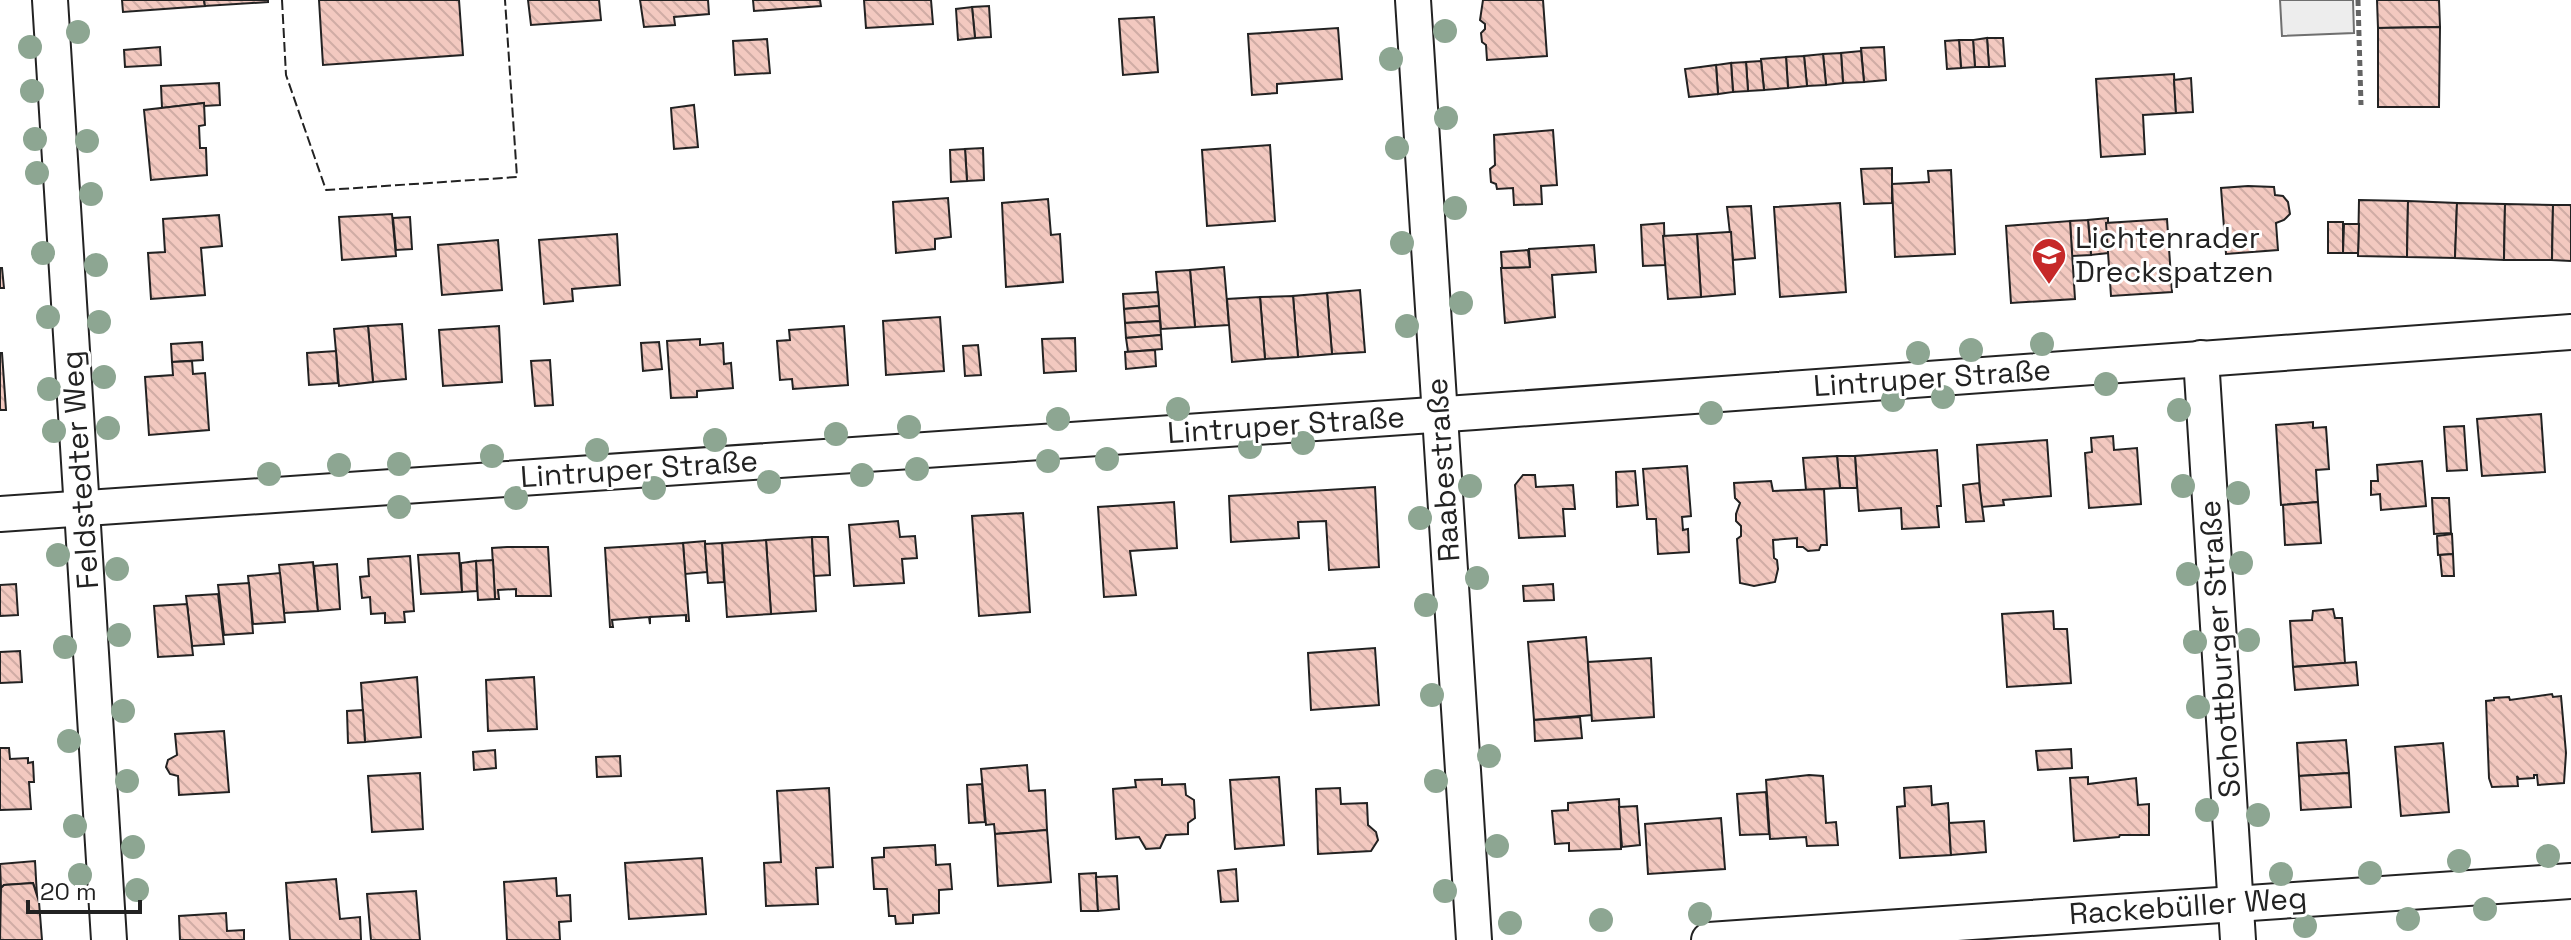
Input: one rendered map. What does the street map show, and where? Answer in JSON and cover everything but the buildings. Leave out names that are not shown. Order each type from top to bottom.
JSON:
[{"type":"street","name":"Feldstedter Weg","points":[[50,0],[109,940]]},
{"type":"street","name":"Raabestraße","points":[[1413,0],[1474,940]]},
{"type":"street","name":"Lintruper Straße","points":[[0,514],[2571,332]]},
{"type":"street","name":"Schottburger Straße","points":[[2201,358],[2238,940]]},
{"type":"street","name":"Rackebüller Weg","points":[[1709,940],[2571,881]]},
{"type":"path","points":[[2358,0],[2361,105]]},
{"type":"shaded area","points":[[2280,0],[2353,0],[2354,33],[2282,36]]},
{"type":"fence","points":[[282,0],[286,75],[326,190],[517,177],[505,0]]},
{"type":"place","name":"Lichtenrader Dreckspatzen","points":[[2049,286]]}]
